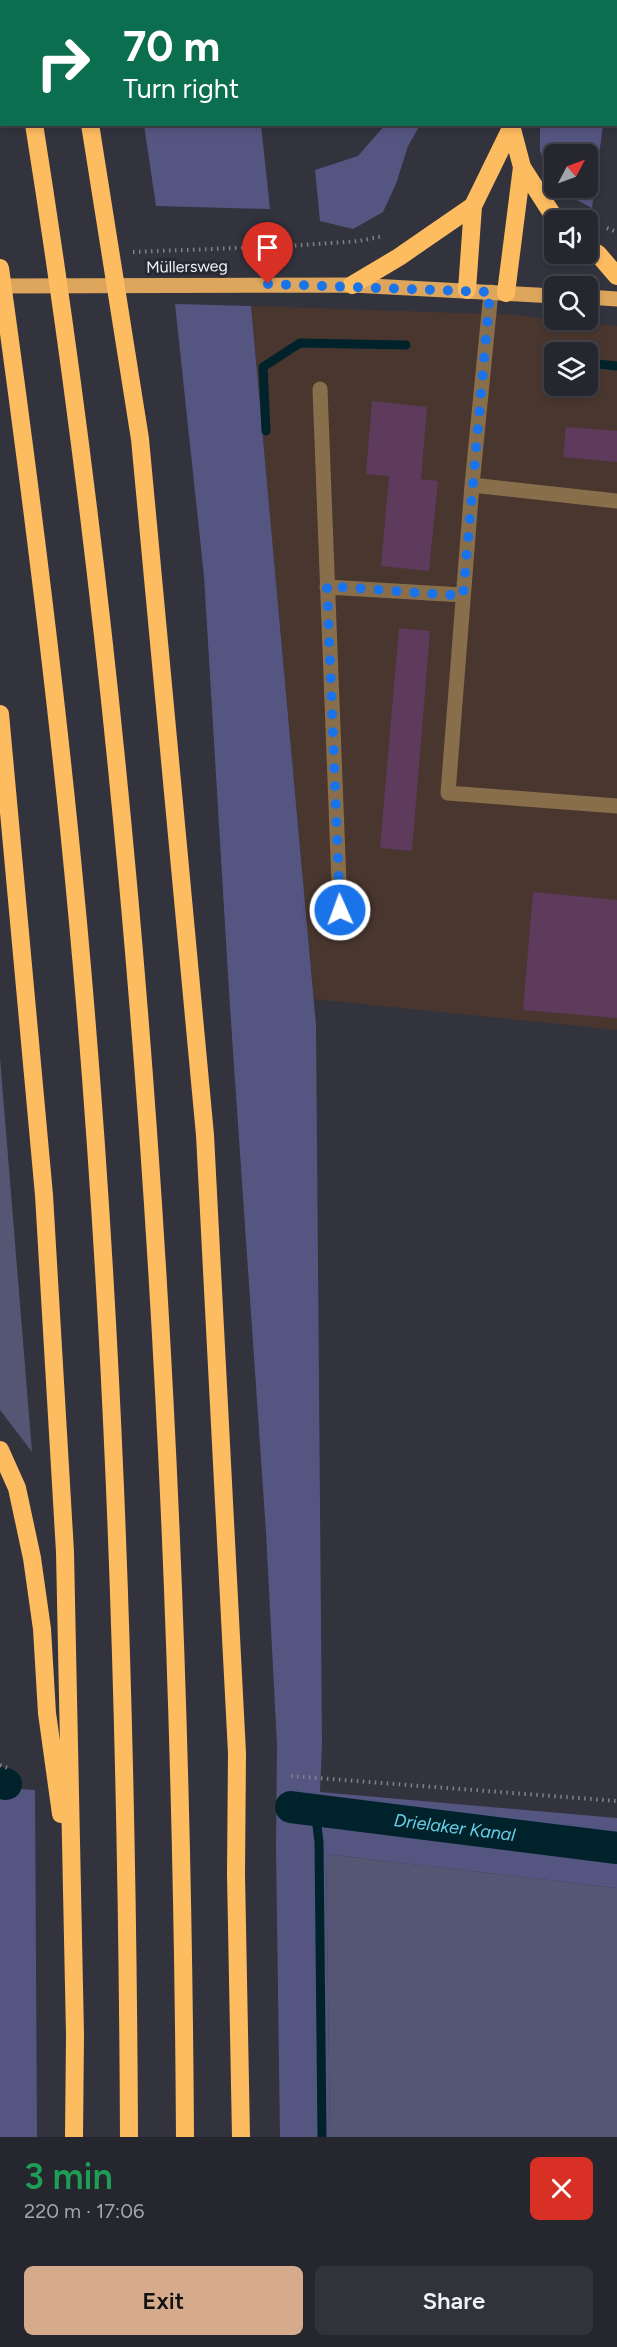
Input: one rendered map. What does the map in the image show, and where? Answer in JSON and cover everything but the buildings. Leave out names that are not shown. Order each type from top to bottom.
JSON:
[{"type":"highway","points":[[90,126],[140,438],[205,1135],[237,1753],[236,1874],[241,2137]]},
{"type":"highway","points":[[513,127],[522,167],[549,210]]},
{"type":"highway","points":[[467,290],[473,206],[513,127]]},
{"type":"highway","points":[[35,133],[80,452],[123,820],[152,1174],[183,1874],[185,2137]]},
{"type":"highway","points":[[498,292],[522,167]]},
{"type":"highway","points":[[352,285],[399,257],[473,206]]},
{"type":"highway","points":[[598,254],[617,276]]},
{"type":"highway","points":[[0,268],[27,461],[69,832],[98,1189],[117,1554],[128,1892],[129,2137]]},
{"type":"highway","points":[[0,714],[45,1219],[65,1552],[74,2137]]},
{"type":"highway","points":[[0,1450],[17,1488],[32,1558],[42,1629],[47,1713],[72,1896]]},
{"type":"main road","name":"Müllersweg","points":[[0,286],[352,285],[544,295]]},
{"type":"main road","points":[[598,298],[617,299]]},
{"type":"lane","points":[[498,292],[472,485],[448,793],[617,806]]},
{"type":"lane","points":[[320,389],[340,910]]},
{"type":"lane","points":[[472,485],[617,501]]},
{"type":"lane","points":[[327,586],[463,596]]},
{"type":"path","points":[[598,223],[617,232]]},
{"type":"path","points":[[127,252],[359,241],[392,232]]},
{"type":"path","points":[[0,1765],[8,1768]]},
{"type":"path","points":[[291,1776],[617,1801]]},
{"type":"shaded area","points":[[144,126],[261,126],[270,209],[156,206]]},
{"type":"shaded area","points":[[384,126],[419,126],[408,146],[396,184],[383,212],[353,229],[320,221],[315,170],[358,156]]},
{"type":"shaded area","points":[[540,126],[603,126],[598,163],[598,144],[544,144],[544,163],[540,151]]},
{"type":"shaded area","points":[[573,198],[593,198],[592,208]]},
{"type":"shaded area","points":[[175,304],[251,306],[316,1025],[322,1744],[320,1792],[617,1818],[617,1888],[326,1854],[330,2137],[280,2137],[277,1745],[266,1532],[230,1007],[204,576]]},
{"type":"shaded area","points":[[251,306],[514,315],[544,318],[544,330],[598,330],[598,324],[617,326],[617,1030],[314,999]]},
{"type":"shaded area","points":[[0,1058],[32,1452],[0,1410]]},
{"type":"shaded area","points":[[0,1788],[35,1790],[37,2137],[0,2137]]},
{"type":"shaded area","points":[[326,1854],[617,1888],[617,2137],[330,2137]]},
{"type":"waterway","points":[[266,431],[263,367],[300,343],[406,345]]},
{"type":"waterway","points":[[598,364],[617,366]]},
{"type":"waterway","name":"Drielaker Kanal","points":[[0,1783],[6,1784]]},
{"type":"waterway","name":"Drielaker Kanal","points":[[291,1807],[617,1848]]},
{"type":"waterway","points":[[315,1810],[319,1842],[322,2137]]},
{"type":"route","points":[[268,284],[352,285],[490,292],[463,596],[327,586],[340,910]]}]
